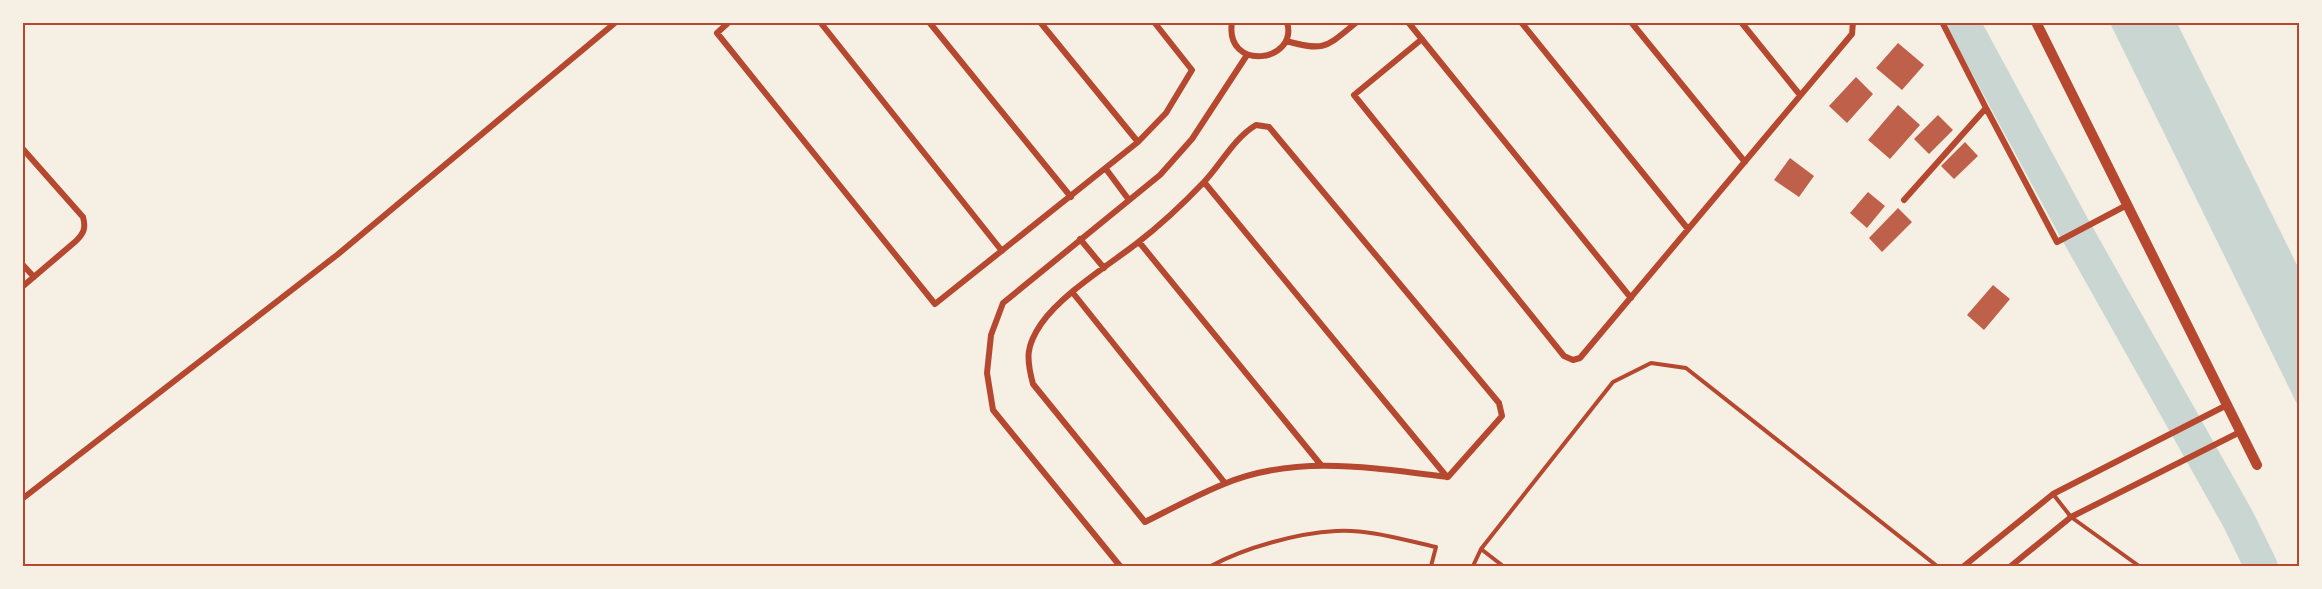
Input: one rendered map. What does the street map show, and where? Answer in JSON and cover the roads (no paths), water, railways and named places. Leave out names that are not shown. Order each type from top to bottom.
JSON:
[{"type":"main road","points":[[2036,22],[2257,465]]},
{"type":"street","points":[[22,499],[337,255],[616,22]]},
{"type":"street","points":[[729,22],[717,33],[935,304],[1106,169],[1138,142],[1166,113],[1192,70],[1154,22]]},
{"type":"street","points":[[820,22],[1002,251]]},
{"type":"street","points":[[929,22],[1071,197]]},
{"type":"street","points":[[1041,22],[1138,142]]},
{"type":"street","points":[[1232,22],[1231,32],[1236,45],[1248,55],[1262,58],[1276,53],[1286,41],[1287,22]]},
{"type":"street","points":[[1286,41],[1311,48],[1329,45],[1357,22]]},
{"type":"street","points":[[1408,22],[1631,298]]},
{"type":"street","points":[[1521,22],[1688,229]]},
{"type":"street","points":[[1631,22],[1744,162]]},
{"type":"street","points":[[1741,22],[1800,95]]},
{"type":"street","points":[[1422,39],[1354,94],[1564,356],[1573,360],[1580,358],[1852,34],[1853,22]]},
{"type":"street","points":[[1942,22],[2057,242],[2127,205]]},
{"type":"street","points":[[1120,567],[993,410],[987,373],[991,335],[1003,303],[1160,175],[1192,139],[1248,55]]},
{"type":"street","points":[[1904,201],[1986,108]]},
{"type":"street","points":[[1256,125],[1269,127],[1498,403],[1502,416],[1448,477],[1372,468],[1321,465],[1268,471],[1226,483],[1145,522],[1033,384],[1027,360],[1031,341],[1042,322],[1057,306],[1139,242],[1204,182],[1242,134],[1256,125]]},
{"type":"street","points":[[22,148],[83,217],[85,226],[83,234],[76,241],[22,287]]},
{"type":"street","points":[[1106,169],[1130,200]]},
{"type":"street","points":[[1204,182],[1448,477]]},
{"type":"street","points":[[1080,239],[1104,268]]},
{"type":"street","points":[[1139,242],[1321,465]]},
{"type":"street","points":[[22,264],[34,277]]},
{"type":"street","points":[[1073,293],[1226,483]]},
{"type":"street","points":[[1964,567],[2053,494],[2227,405]]},
{"type":"street","points":[[2011,567],[2071,517],[2240,432]]},
{"type":"lane","points":[[1473,567],[1481,549],[1612,382],[1651,363],[1686,368],[1937,567]]},
{"type":"lane","points":[[2053,494],[2071,517],[2139,567]]},
{"type":"lane","points":[[1211,567],[1229,557],[1280,541],[1336,531],[1383,535],[1436,548],[1431,567]]},
{"type":"lane","points":[[1481,549],[1503,567]]},
{"type":"waterway","points":[[1963,22],[2072,224],[2238,519],[2261,566]]}]
